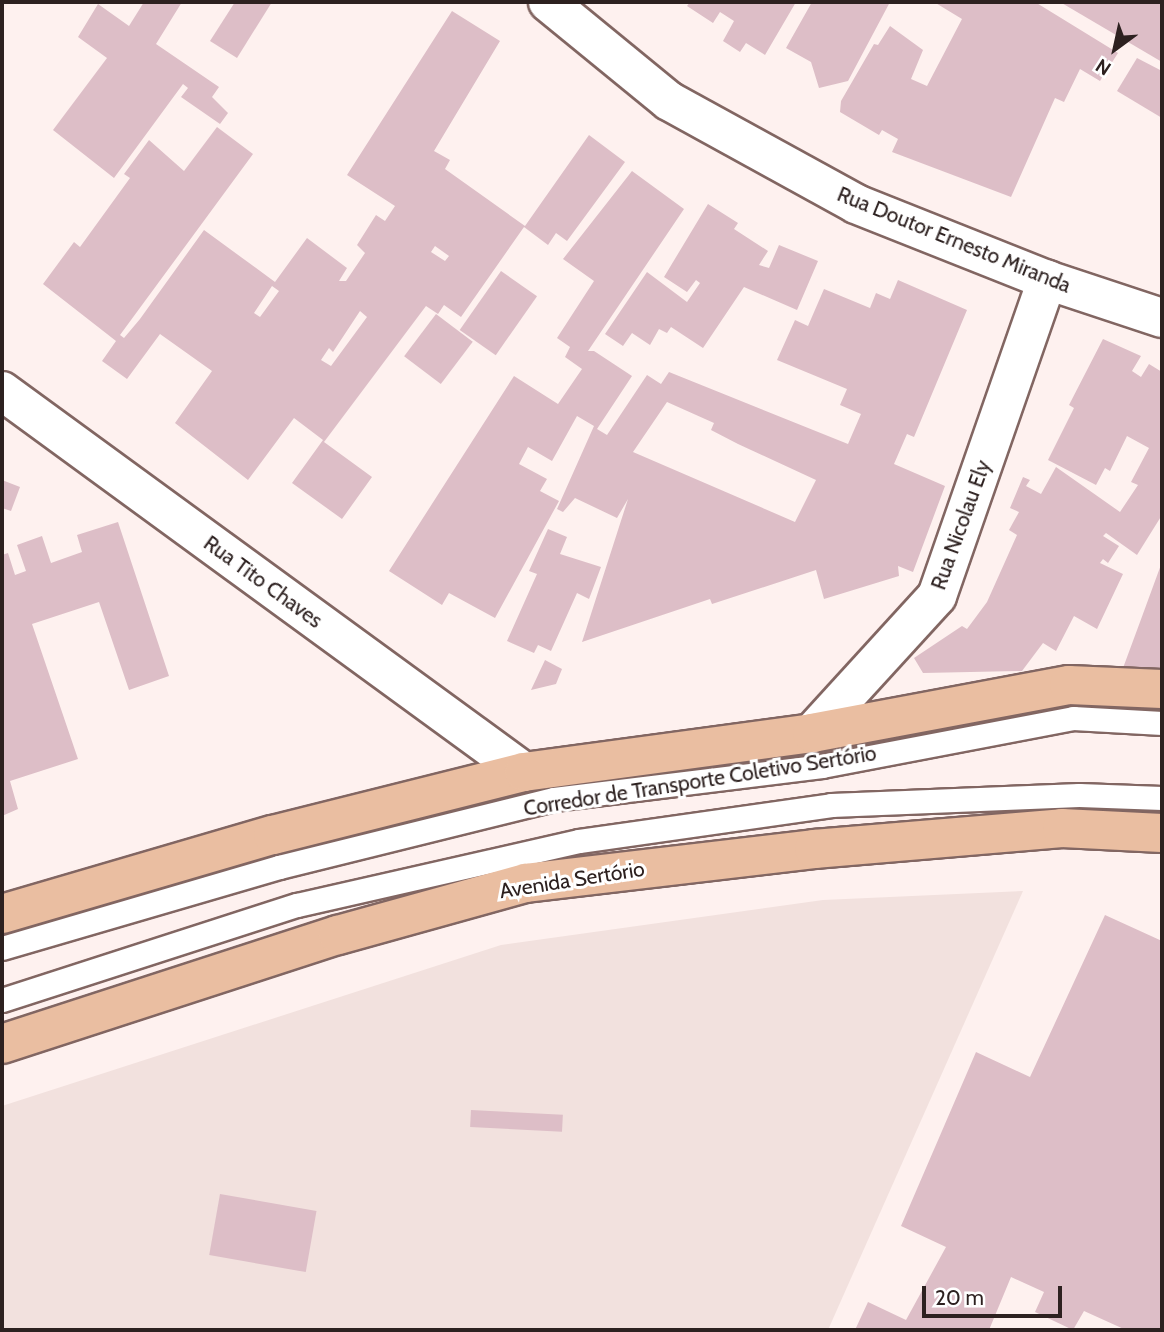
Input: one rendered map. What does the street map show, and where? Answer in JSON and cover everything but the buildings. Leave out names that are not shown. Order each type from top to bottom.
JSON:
[{"type":"main road","points":[[2,914],[272,835],[524,772],[812,733],[1069,685],[1162,689]]},
{"type":"main road","name":"Avenida Sertório","points":[[2,1044],[338,935],[526,883],[814,849],[1062,828],[1162,833]]},
{"type":"street","name":"Rua Doutor Ernesto Miranda","points":[[548,2],[669,101],[856,204],[1047,280],[1162,318]]},
{"type":"street","name":"Rua Nicolau Ely","points":[[812,733],[937,596],[1047,280]]},
{"type":"street","name":"Rua Tito Chaves","points":[[2,391],[524,772]]},
{"type":"lane","name":"Corredor de Transporte Coletivo Sertório","points":[[2,948],[279,867],[554,799],[822,765],[1073,718],[1162,723]]},
{"type":"lane","points":[[524,772],[554,799]]},
{"type":"lane","name":"Corredor de Transporte Coletivo Sertório","points":[[2,1000],[297,905],[579,841],[831,805],[1079,795],[1162,798]]},
{"type":"shaded area","points":[[1023,891],[828,1330],[2,1330],[2,1106],[501,945],[823,900]]}]
